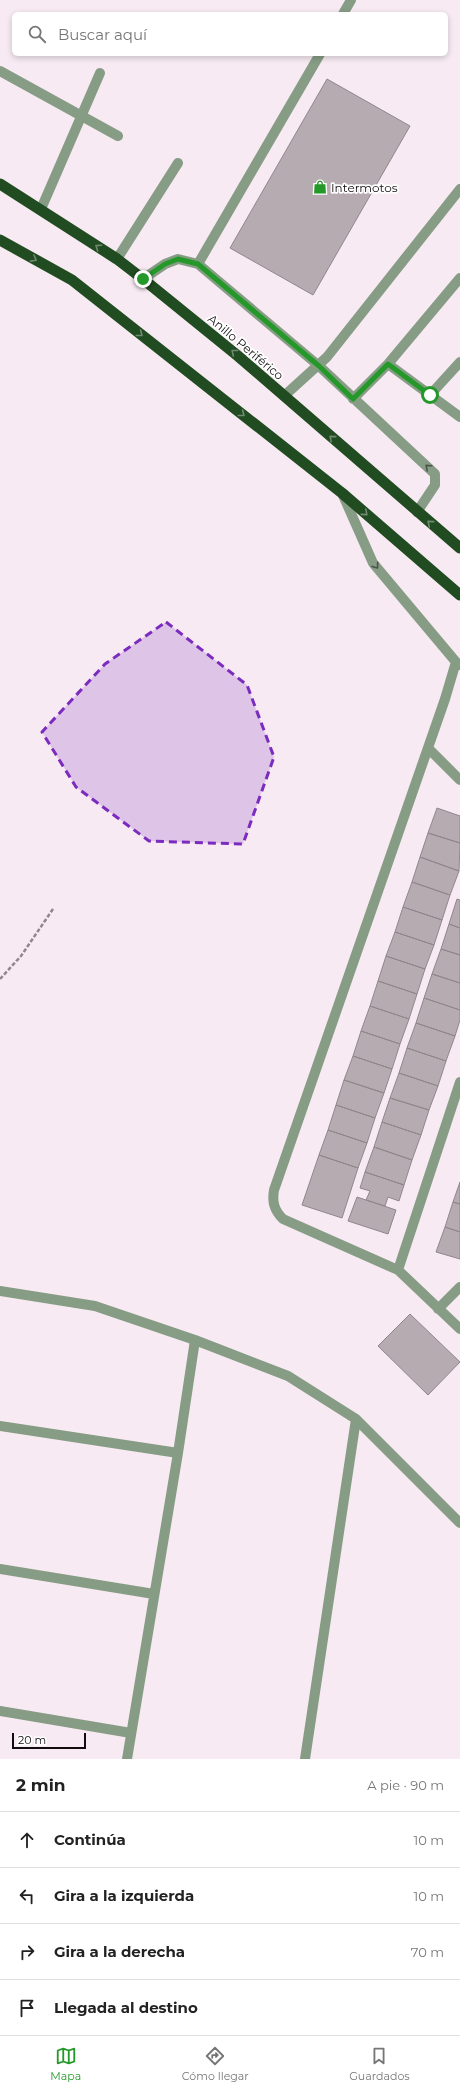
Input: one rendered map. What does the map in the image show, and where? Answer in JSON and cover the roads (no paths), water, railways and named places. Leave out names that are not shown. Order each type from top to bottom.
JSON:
[{"type":"highway","name":"Anillo Periférico","points":[[0,184],[117,259],[143,279],[238,356],[417,512],[459,546]]},
{"type":"highway","points":[[0,240],[72,280],[342,493],[460,595]]},
{"type":"street","points":[[344,12],[351,0]]},
{"type":"street","points":[[198,264],[319,56]]},
{"type":"street","points":[[0,71],[82,114],[118,136]]},
{"type":"street","points":[[41,209],[100,73]]},
{"type":"street","points":[[117,259],[178,163]]},
{"type":"street","points":[[284,396],[319,366],[460,189]]},
{"type":"street","points":[[143,279],[165,264],[178,259],[198,264],[319,366],[435,474],[435,485],[417,512]]},
{"type":"street","points":[[353,399],[388,364],[460,278]]},
{"type":"street","points":[[430,395],[460,362]]},
{"type":"street","points":[[388,364],[460,417]]},
{"type":"street","points":[[342,493],[373,564],[458,664],[274,1190],[273,1206],[283,1219],[398,1270],[460,1329]]},
{"type":"street","points":[[428,748],[460,780]]},
{"type":"street","points":[[398,1270],[460,1082]]},
{"type":"street","points":[[438,1309],[460,1287]]},
{"type":"street","points":[[0,1291],[96,1306],[195,1340],[288,1376],[356,1419],[460,1523]]},
{"type":"street","points":[[126,1759],[178,1453],[195,1340]]},
{"type":"street","points":[[305,1759],[356,1419]]},
{"type":"street","points":[[0,1426],[178,1453]]},
{"type":"street","points":[[0,1569],[154,1594]]},
{"type":"street","points":[[0,1711],[131,1733]]},
{"type":"place","name":"Intermotos","points":[[320,187]]}]
